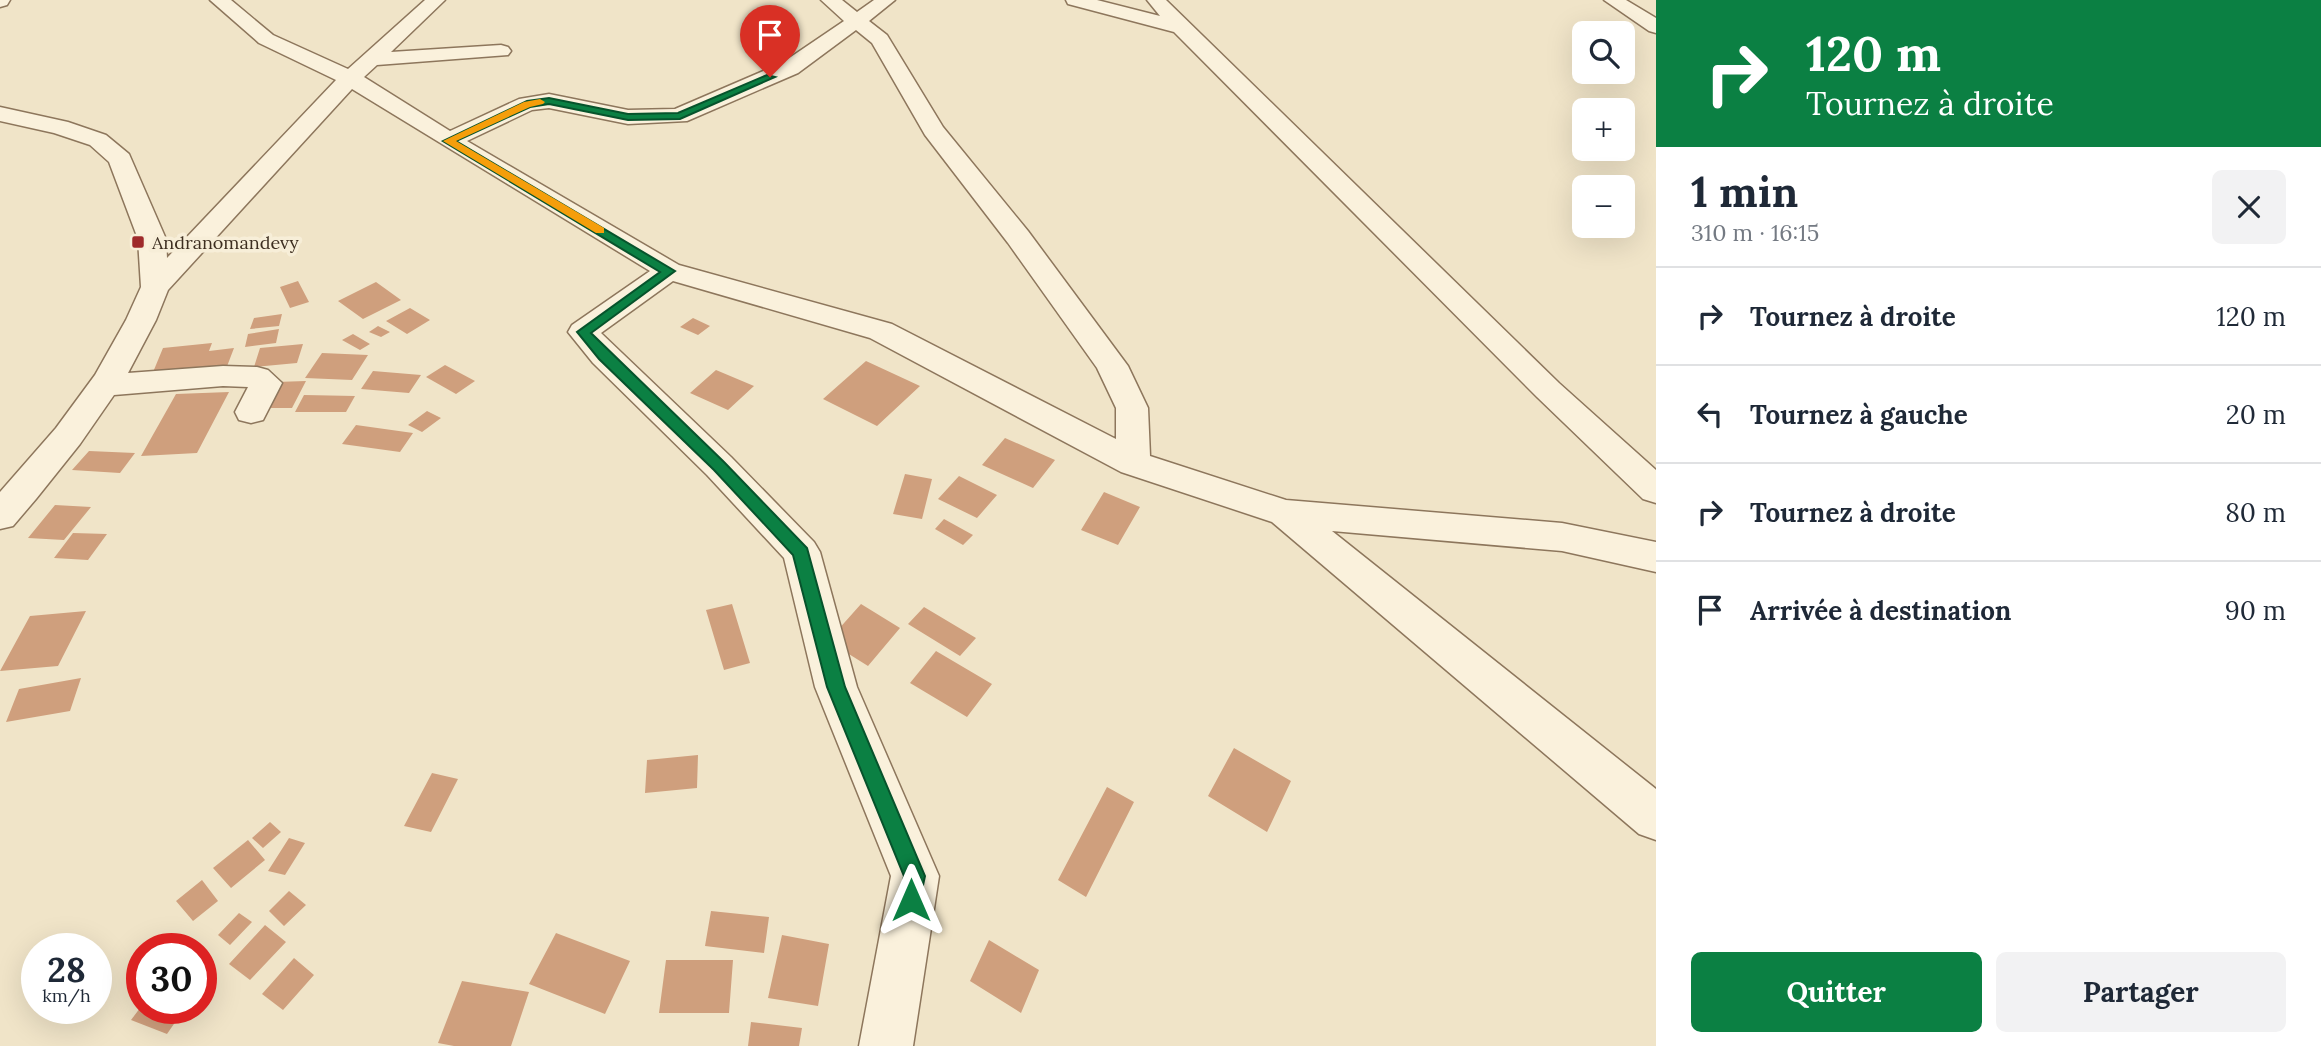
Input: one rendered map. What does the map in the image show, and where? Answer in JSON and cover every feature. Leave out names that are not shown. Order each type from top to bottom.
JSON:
[{"type":"street","points":[[219,0],[266,39],[361,68],[449,141],[669,271],[881,331],[1133,464],[1285,513],[1562,537],[1656,557]]},
{"type":"street","points":[[0,516],[60,448],[106,385],[143,318],[155,287],[361,68],[436,0]]},
{"type":"street","points":[[830,0],[880,39],[933,130],[1017,237],[1112,366],[1132,408],[1133,464]]},
{"type":"street","points":[[449,141],[527,104],[549,101],[628,117],[680,116],[790,68],[886,0]]},
{"type":"street","points":[[1075,0],[1181,28]]},
{"type":"street","points":[[1156,0],[1181,28],[1548,390],[1656,490]]},
{"type":"street","points":[[1613,0],[1656,27]]},
{"type":"street","points":[[361,68],[501,51]]},
{"type":"street","points":[[0,114],[60,127],[98,139],[120,159],[152,239],[155,287]]},
{"type":"street","points":[[669,271],[583,332],[604,356],[719,466],[801,552],[836,687],[915,876],[886,1046]]},
{"type":"street","points":[[106,385],[223,376],[257,377],[266,383],[251,412]]},
{"type":"street","points":[[1285,513],[1656,818]]},
{"type":"building","points":[[298,281],[309,302],[290,308],[280,287]]},
{"type":"building","points":[[376,282],[401,300],[363,319],[338,301]]},
{"type":"building","points":[[410,308],[430,320],[407,334],[386,321]]},
{"type":"building","points":[[282,314],[279,326],[250,329],[254,318]]},
{"type":"building","points":[[693,318],[710,326],[698,335],[680,327]]},
{"type":"building","points":[[378,326],[390,332],[381,337],[369,332]]},
{"type":"building","points":[[279,329],[276,343],[245,347],[248,334]]},
{"type":"building","points":[[353,334],[370,344],[360,350],[342,340]]},
{"type":"building","points":[[212,343],[209,351],[234,348],[226,369],[151,377],[163,348]]},
{"type":"building","points":[[303,344],[297,363],[254,367],[260,348]]},
{"type":"building","points":[[322,353],[368,355],[352,380],[305,378]]},
{"type":"building","points":[[866,361],[920,386],[877,426],[823,399]]},
{"type":"building","points":[[445,365],[475,381],[456,394],[426,377]]},
{"type":"building","points":[[716,370],[754,386],[728,410],[690,393]]},
{"type":"building","points":[[373,371],[421,375],[409,393],[361,389]]},
{"type":"building","points":[[306,381],[292,408],[261,408],[276,382]]},
{"type":"building","points":[[229,392],[197,453],[141,456],[176,394]]},
{"type":"building","points":[[304,395],[355,396],[346,412],[295,412]]},
{"type":"building","points":[[427,411],[441,418],[422,432],[408,425]]},
{"type":"building","points":[[356,425],[413,433],[400,452],[342,444]]},
{"type":"building","points":[[1005,438],[1055,460],[1033,488],[982,465]]},
{"type":"building","points":[[89,451],[135,453],[120,473],[72,470]]},
{"type":"building","points":[[905,474],[932,479],[922,519],[893,514]]},
{"type":"building","points":[[959,476],[997,495],[977,518],[938,499]]},
{"type":"building","points":[[1104,492],[1140,507],[1118,545],[1081,530]]},
{"type":"building","points":[[55,505],[91,507],[64,540],[28,538]]},
{"type":"building","points":[[944,519],[973,535],[963,545],[935,529]]},
{"type":"building","points":[[73,533],[107,534],[88,560],[54,558]]},
{"type":"building","points":[[732,604],[750,663],[724,670],[706,610]]},
{"type":"building","points":[[861,604],[900,628],[868,666],[828,641]]},
{"type":"building","points":[[924,607],[976,638],[960,656],[908,624]]},
{"type":"building","points":[[86,611],[58,666],[0,671],[30,616]]},
{"type":"building","points":[[936,651],[992,684],[967,717],[910,683]]},
{"type":"building","points":[[81,678],[70,711],[6,722],[19,689]]},
{"type":"building","points":[[1234,748],[1291,781],[1267,832],[1208,796]]},
{"type":"building","points":[[698,755],[697,788],[645,793],[647,760]]},
{"type":"building","points":[[432,773],[458,779],[431,832],[404,826]]},
{"type":"building","points":[[1107,787],[1134,802],[1086,897],[1058,880]]},
{"type":"building","points":[[270,822],[281,832],[263,848],[252,838]]},
{"type":"building","points":[[289,838],[305,843],[285,875],[268,871]]},
{"type":"building","points":[[248,840],[265,860],[231,888],[213,868]]},
{"type":"building","points":[[202,880],[218,901],[193,921],[176,901]]},
{"type":"building","points":[[289,891],[306,905],[284,926],[269,911]]},
{"type":"building","points":[[711,911],[769,917],[764,953],[705,946]]},
{"type":"building","points":[[239,913],[252,922],[230,945],[218,935]]},
{"type":"building","points":[[265,925],[286,942],[250,980],[229,964]]},
{"type":"building","points":[[556,933],[630,961],[605,1014],[529,984]]},
{"type":"building","points":[[782,935],[829,944],[818,1006],[768,998]]},
{"type":"building","points":[[989,940],[1039,970],[1021,1013],[970,981]]},
{"type":"building","points":[[294,958],[314,975],[283,1010],[262,994]]},
{"type":"building","points":[[666,960],[733,960],[729,1013],[659,1013]]},
{"type":"building","points":[[462,981],[529,992],[511,1046],[454,1046],[438,1043]]},
{"type":"building","points":[[751,1022],[802,1028],[799,1046],[748,1046]]},
{"type":"building","points":[[141,1024],[174,1024],[167,1034]]},
{"type":"slow traffic","points":[[540,102],[527,104],[449,141],[600,230]]},
{"type":"place","name":"Andranomandevy","points":[[138,242]]},
{"type":"route","points":[[770,77],[680,116],[628,117],[549,101],[527,104],[449,141],[669,271],[583,332],[604,356],[719,466],[801,552],[836,687],[915,876],[911,900]]}]
